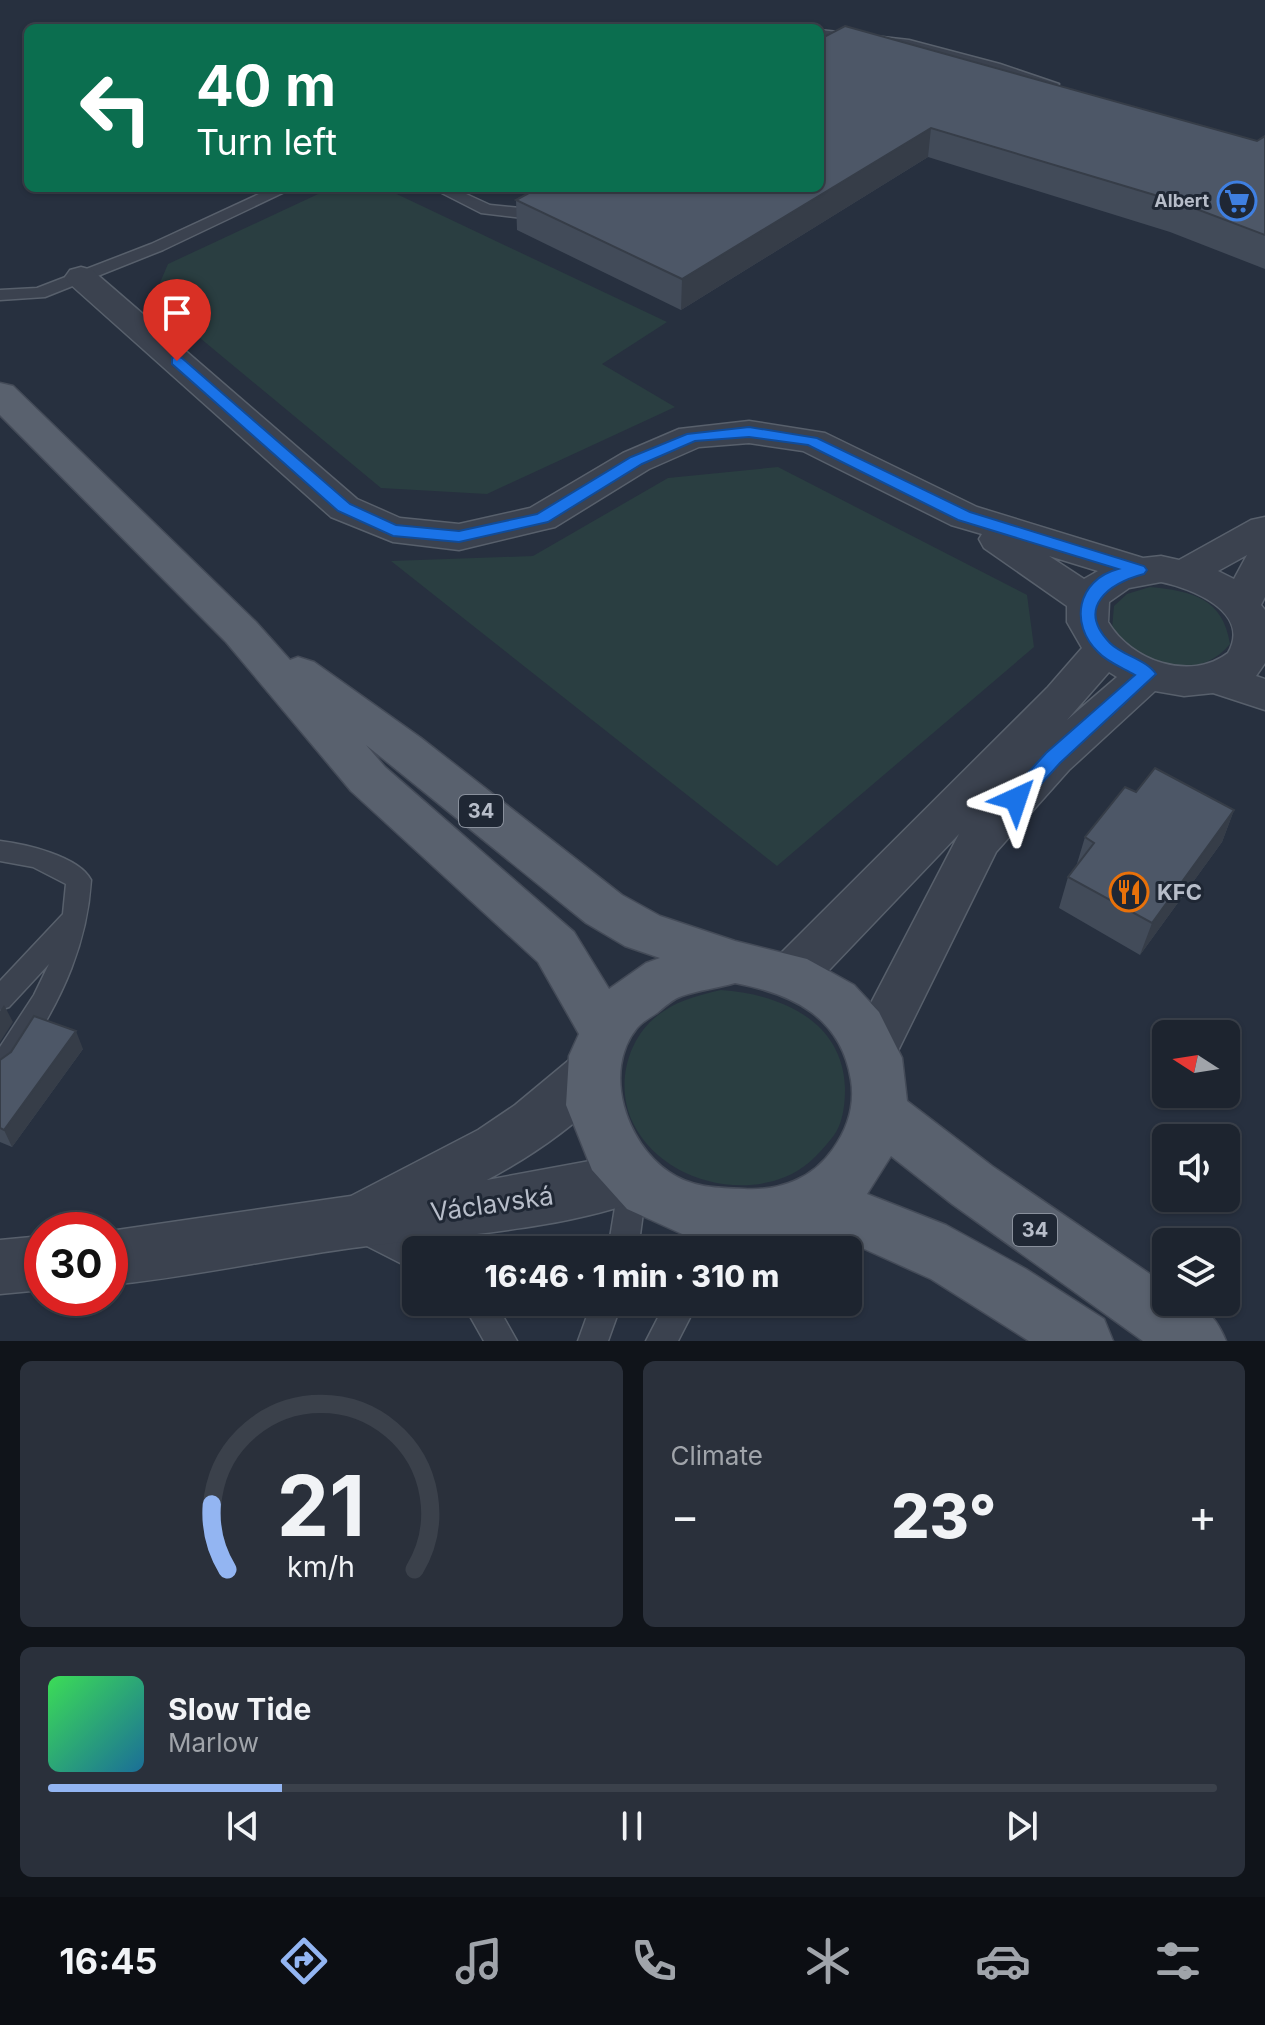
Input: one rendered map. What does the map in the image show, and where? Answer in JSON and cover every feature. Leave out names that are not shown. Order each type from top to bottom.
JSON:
[{"type":"main road","name":"34","points":[[0,394],[241,632],[368,779],[556,947],[599,1051]]},
{"type":"main road","name":"34","points":[[241,632],[405,750],[604,909],[643,931],[735,962]]},
{"type":"main road","points":[[735,962],[793,974],[819,988],[841,1006],[859,1027],[872,1051],[880,1082],[880,1113],[871,1144],[853,1172],[831,1193],[802,1208],[727,1235],[713,1217],[680,1207],[650,1192],[616,1160],[599,1128],[591,1094],[599,1051],[633,996],[678,971],[706,964],[735,962]]},
{"type":"main road","name":"34","points":[[880,1113],[972,1185],[1195,1341]]},
{"type":"main road","points":[[802,1208],[866,1221],[928,1248],[993,1280],[1082,1341]]},
{"type":"street","points":[[81,277],[344,508],[393,530],[459,537],[542,518],[636,461],[692,437],[749,432],[812,441],[964,516],[1089,602]]},
{"type":"street","points":[[964,516],[1138,570],[1185,573],[1216,586],[1241,605],[1253,624],[1260,647],[1242,665],[1216,678],[1194,681],[1147,674],[1105,649],[1093,633],[1087,617],[1089,602],[1099,587],[1115,576],[1138,570]]},
{"type":"street","points":[[1185,573],[1265,529]]},
{"type":"street","points":[[1241,605],[1265,558]]},
{"type":"street","points":[[793,974],[1063,698],[1105,649]]},
{"type":"street","points":[[872,1051],[978,841],[1053,758],[1147,674]]},
{"type":"street","points":[[1216,678],[1265,695]]},
{"type":"street","name":"Václavská","points":[[350,1222],[497,1147],[534,1122],[599,1051]]},
{"type":"street","name":"Václavská","points":[[128,1256],[350,1222],[516,1204],[633,1178]]},
{"type":"street","points":[[0,1267],[24,1265]]},
{"type":"lane","points":[[824,34],[927,47],[1069,89]]},
{"type":"lane","points":[[824,47],[846,35]]},
{"type":"lane","points":[[0,295],[39,293],[157,247],[276,192]]},
{"type":"lane","points":[[449,192],[487,210],[523,213],[562,192]]},
{"type":"lane","points":[[0,851],[25,852],[48,860],[79,880],[78,915],[63,964],[37,1017],[0,1069]]},
{"type":"lane","points":[[0,999],[78,915]]},
{"type":"lane","points":[[625,1236],[633,1178]]},
{"type":"lane","points":[[350,1222],[402,1250]]},
{"type":"lane","points":[[486,1316],[502,1341]]},
{"type":"lane","points":[[593,1341],[602,1316]]},
{"type":"lane","points":[[661,1341],[675,1316]]},
{"type":"green space","points":[[322,192],[392,192],[667,322],[602,364],[675,407],[487,494],[381,488],[153,299],[168,264]]},
{"type":"green space","points":[[778,467],[1027,595],[1034,647],[777,866],[391,561],[533,556],[668,478]]},
{"type":"green space","points":[[1150,587],[1192,595],[1213,607],[1226,629],[1230,644],[1216,657],[1186,667],[1170,666],[1139,653],[1112,630],[1114,606],[1127,594]]},
{"type":"green space","points":[[721,990],[765,997],[804,1015],[820,1028],[833,1045],[841,1064],[844,1101],[841,1122],[835,1134],[804,1166],[785,1177],[764,1183],[720,1184],[678,1169],[660,1157],[645,1141],[627,1108],[625,1077],[633,1046],[641,1032],[671,1007]]},
{"type":"building","points":[[845,26],[1257,141],[1265,136],[1265,235],[1178,202],[931,128],[682,279],[516,200],[531,192],[824,192],[824,37]]},
{"type":"building","name":"KFC","points":[[1155,768],[1234,810],[1152,923],[1068,877],[1094,843],[1085,837],[1125,787],[1136,792]]},
{"type":"building","points":[[34,1016],[76,1031],[4,1130],[0,1128],[0,1060],[11,1052]]},
{"type":"place","name":"Albert","points":[[1237,201]]},
{"type":"place","name":"KFC","points":[[1129,892]]},
{"type":"route","points":[[177,361],[344,508],[393,530],[459,537],[542,518],[636,461],[692,437],[749,432],[812,441],[964,516],[1138,570],[1115,576],[1099,587],[1089,602],[1087,617],[1093,633],[1105,649],[1147,674],[1053,758],[1016,799]]}]
